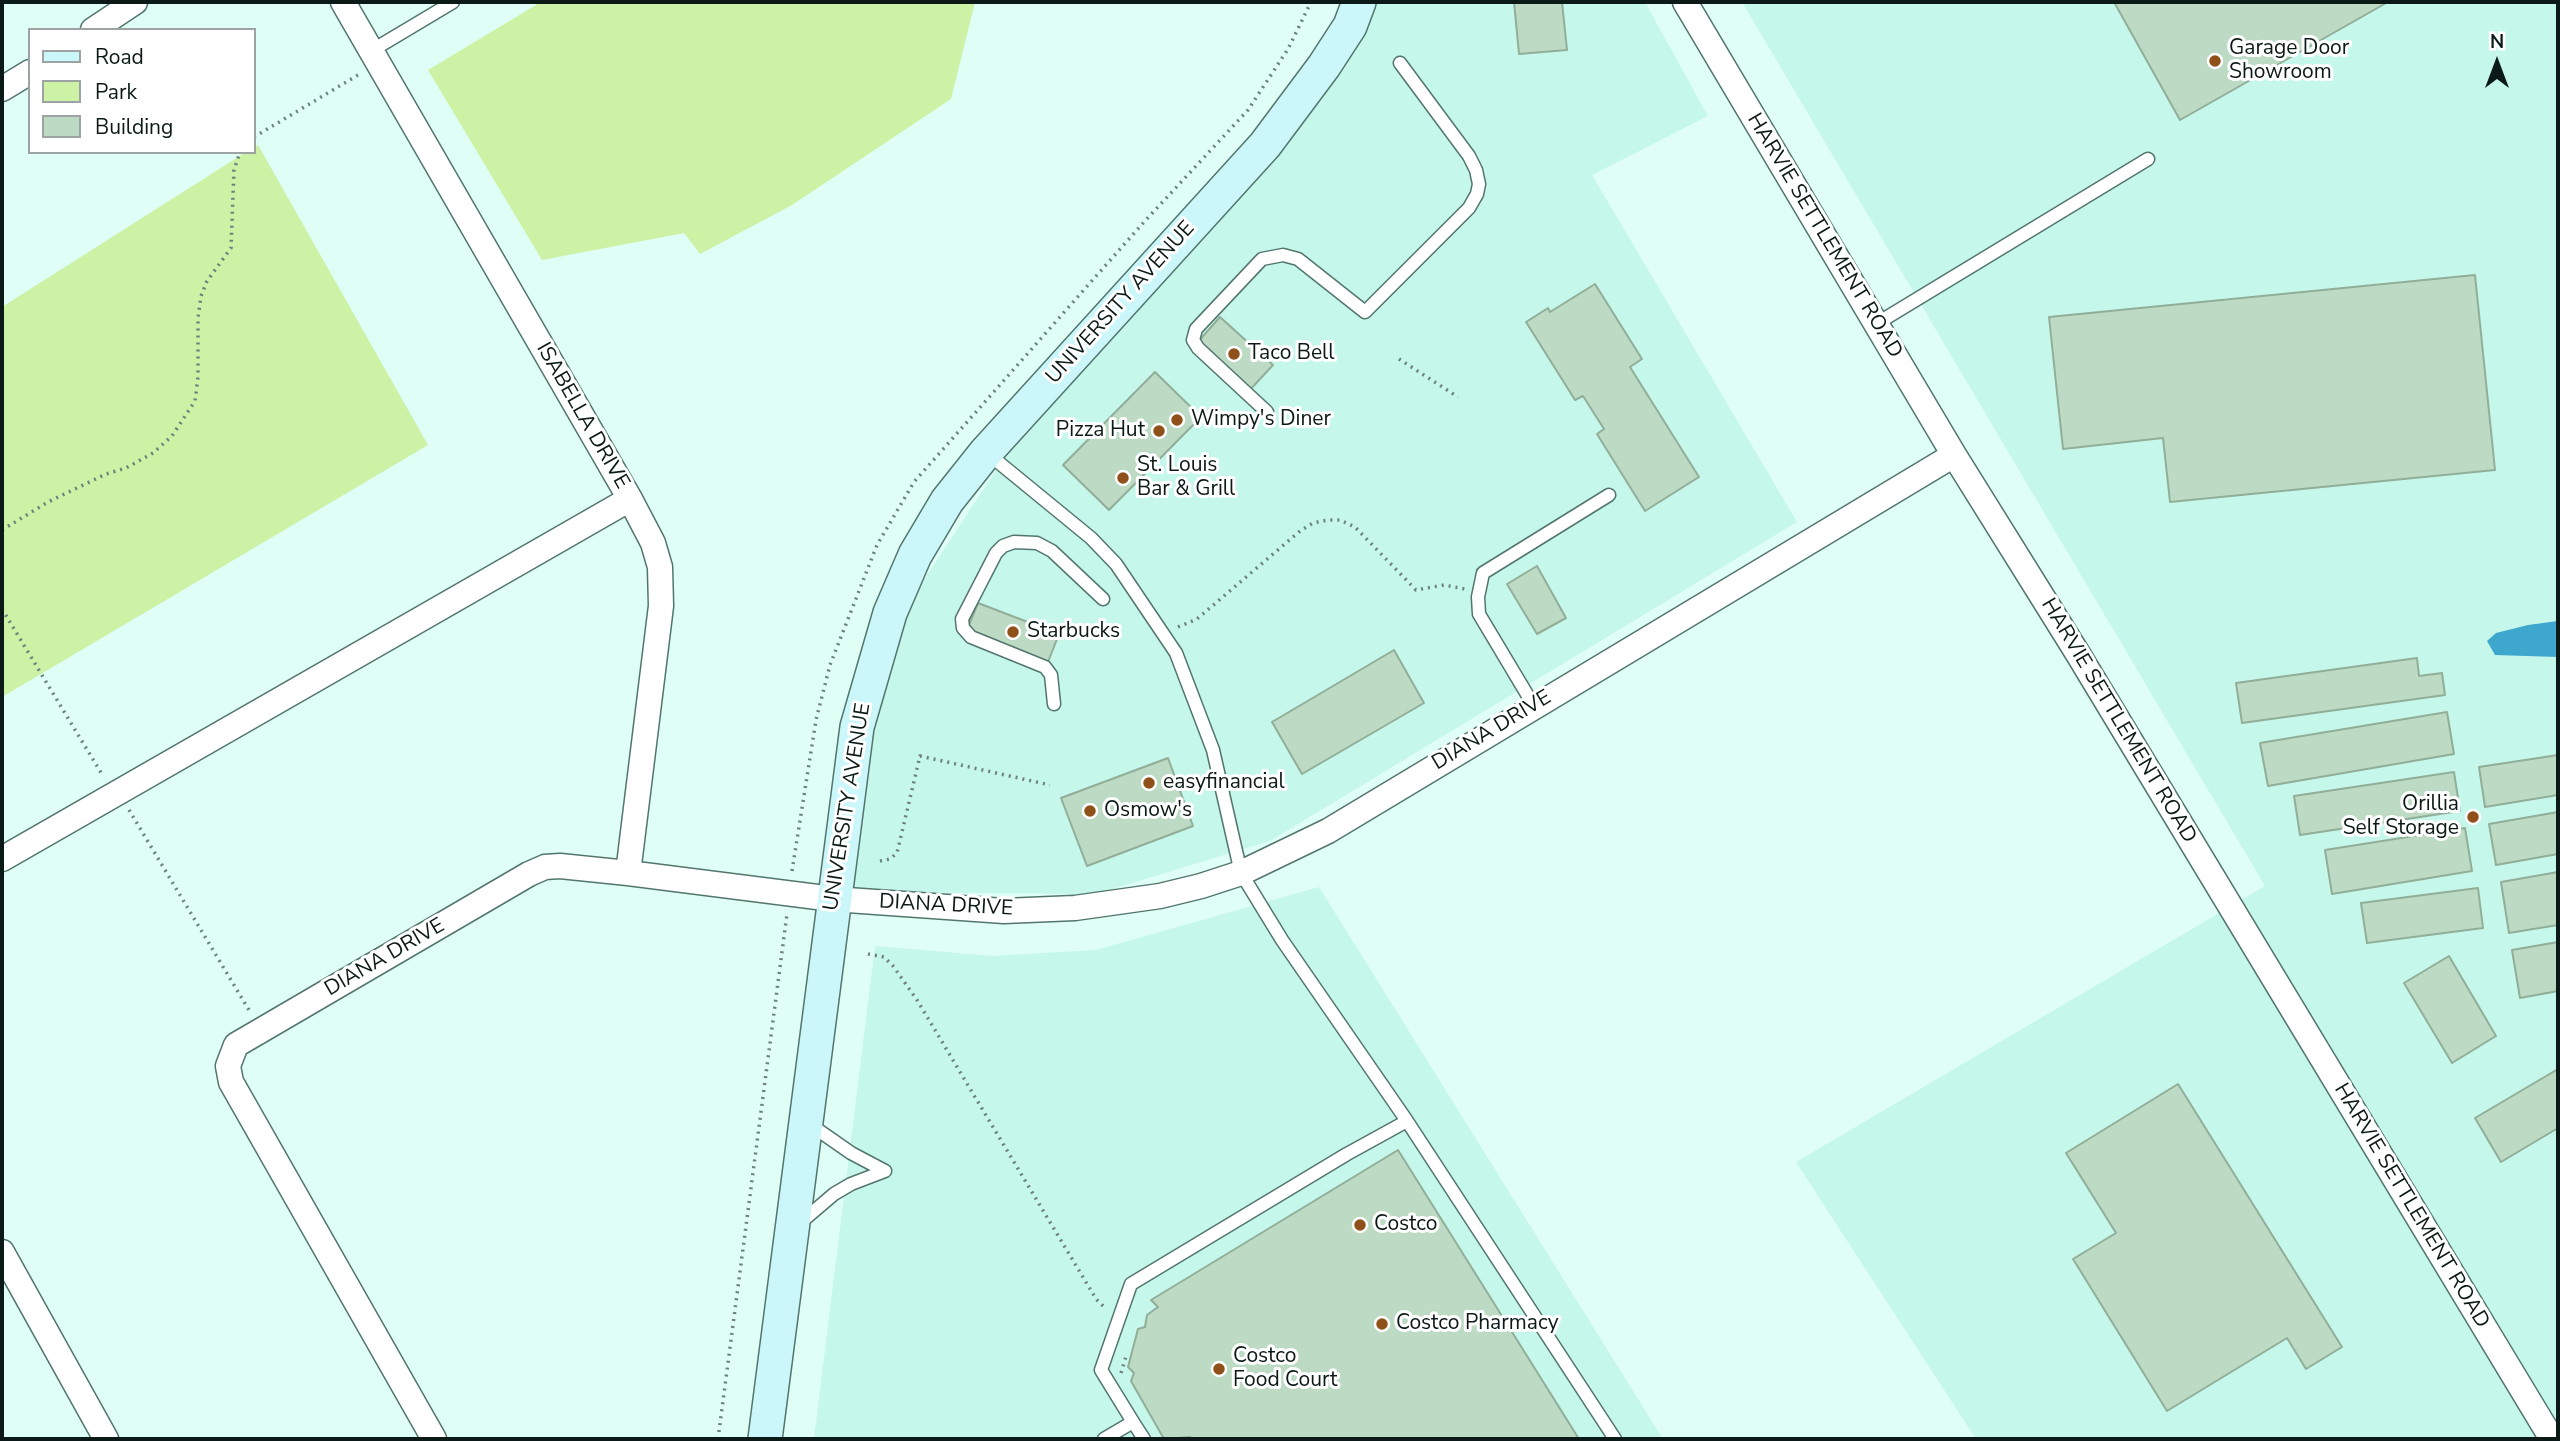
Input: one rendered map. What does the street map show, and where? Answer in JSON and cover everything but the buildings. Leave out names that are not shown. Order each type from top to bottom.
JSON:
[{"type":"street","points":[[96,28],[135,2]]},
{"type":"street","name":"ISABELLA DRIVE","points":[[343,2],[653,543],[660,567],[662,606],[628,873]]},
{"type":"street","name":"UNIVERSITY AVENUE","points":[[765,1439],[857,727],[890,613],[915,555],[947,501],[986,452],[1265,145],[1331,56],[1350,26],[1359,2]]},
{"type":"street","name":"HARVIE SETTLEMENT ROAD","points":[[1685,2],[1954,455],[2078,654],[2552,1439]]},
{"type":"street","points":[[2,89],[28,73]]},
{"type":"street","name":"DIANA DRIVE","points":[[434,1439],[231,1082],[228,1066],[236,1045],[545,867],[628,873],[833,899],[1004,911],[1075,908],[1160,896],[1241,873],[1328,831],[1954,455]]},
{"type":"street","points":[[2,859],[630,499]]},
{"type":"street","points":[[2,1252],[106,1439]]},
{"type":"lane","points":[[374,57],[453,2]]},
{"type":"lane","points":[[1267,412],[1198,348],[1193,340],[1196,329],[1262,259],[1283,255],[1298,259],[1365,312],[1469,208],[1479,184],[1469,156],[1400,63]]},
{"type":"lane","points":[[1876,324],[2148,159]]},
{"type":"lane","points":[[986,452],[1091,538],[1115,564],[1163,634],[1179,660],[1213,750],[1241,873],[1282,940],[1407,1121],[1615,1439]]},
{"type":"lane","points":[[1534,706],[1479,614],[1483,573],[1609,495]]},
{"type":"lane","points":[[1054,704],[1051,675],[1045,667],[971,636],[963,628],[962,619],[996,552],[1014,542],[1037,543],[1052,551],[1103,599]]},
{"type":"lane","points":[[794,1228],[828,1197],[851,1184],[885,1171],[851,1153],[806,1121]]},
{"type":"lane","points":[[1144,1439],[1101,1370],[1131,1284],[1407,1121]]},
{"type":"lane","points":[[1104,1439],[1133,1422]]},
{"type":"path","points":[[718,1439],[789,893],[819,709],[830,666],[877,545],[914,482],[1144,222],[1248,110],[1288,48],[1311,2]]},
{"type":"path","points":[[256,136],[374,57]]},
{"type":"path","points":[[2,530],[48,502],[106,474],[126,468],[153,453],[172,436],[195,401],[201,296],[207,281],[231,248],[234,170],[239,154]]},
{"type":"path","points":[[1399,359],[1458,397]]},
{"type":"path","points":[[1163,634],[1197,619],[1300,531],[1313,523],[1328,520],[1340,520],[1355,527],[1416,590],[1444,585],[1479,593]]},
{"type":"path","points":[[2,609],[99,773],[118,792],[261,1030]]},
{"type":"path","points":[[880,861],[890,859],[897,853],[920,756],[1050,785]]},
{"type":"path","points":[[867,954],[884,957],[893,966],[917,1000],[1096,1299],[1105,1308],[1122,1314]]},
{"type":"shaded area","points":[[1368,2],[1645,2],[1708,116],[1592,175],[1797,522],[1270,841],[1096,894],[847,892],[863,757],[881,684],[920,586],[1023,429]]},
{"type":"shaded area","points":[[1742,2],[2558,2],[2558,1439],[1976,1439],[1796,1162],[2265,886]]},
{"type":"shaded area","points":[[1319,887],[1663,1439],[814,1439],[875,946],[992,956],[1096,950]]},
{"type":"green space","points":[[541,2],[975,2],[951,99],[792,205],[700,254],[684,233],[542,260],[428,70]]},
{"type":"green space","points":[[258,145],[428,445],[2,697],[2,307],[243,154],[256,154]]},
{"type":"water","points":[[2558,621],[2558,657],[2495,655],[2487,641],[2496,633]]},
{"type":"place","name":"Garage Door Showroom","points":[[2215,61]]},
{"type":"place","name":"Taco Bell","points":[[1234,354]]},
{"type":"place","name":"Wimpy's Diner","points":[[1177,420]]},
{"type":"place","name":"Pizza Hut","points":[[1159,431]]},
{"type":"place","name":"St. Louis Bar & Grill","points":[[1123,478]]},
{"type":"place","name":"Starbucks","points":[[1013,632]]},
{"type":"place","name":"easyfinancial","points":[[1149,783]]},
{"type":"place","name":"Osmow's","points":[[1090,811]]},
{"type":"place","name":"Orillia Self Storage","points":[[2473,817]]},
{"type":"place","name":"Costco","points":[[1360,1225]]},
{"type":"place","name":"Costco Pharmacy","points":[[1382,1324]]},
{"type":"place","name":"Costco Food Court","points":[[1219,1369]]}]
